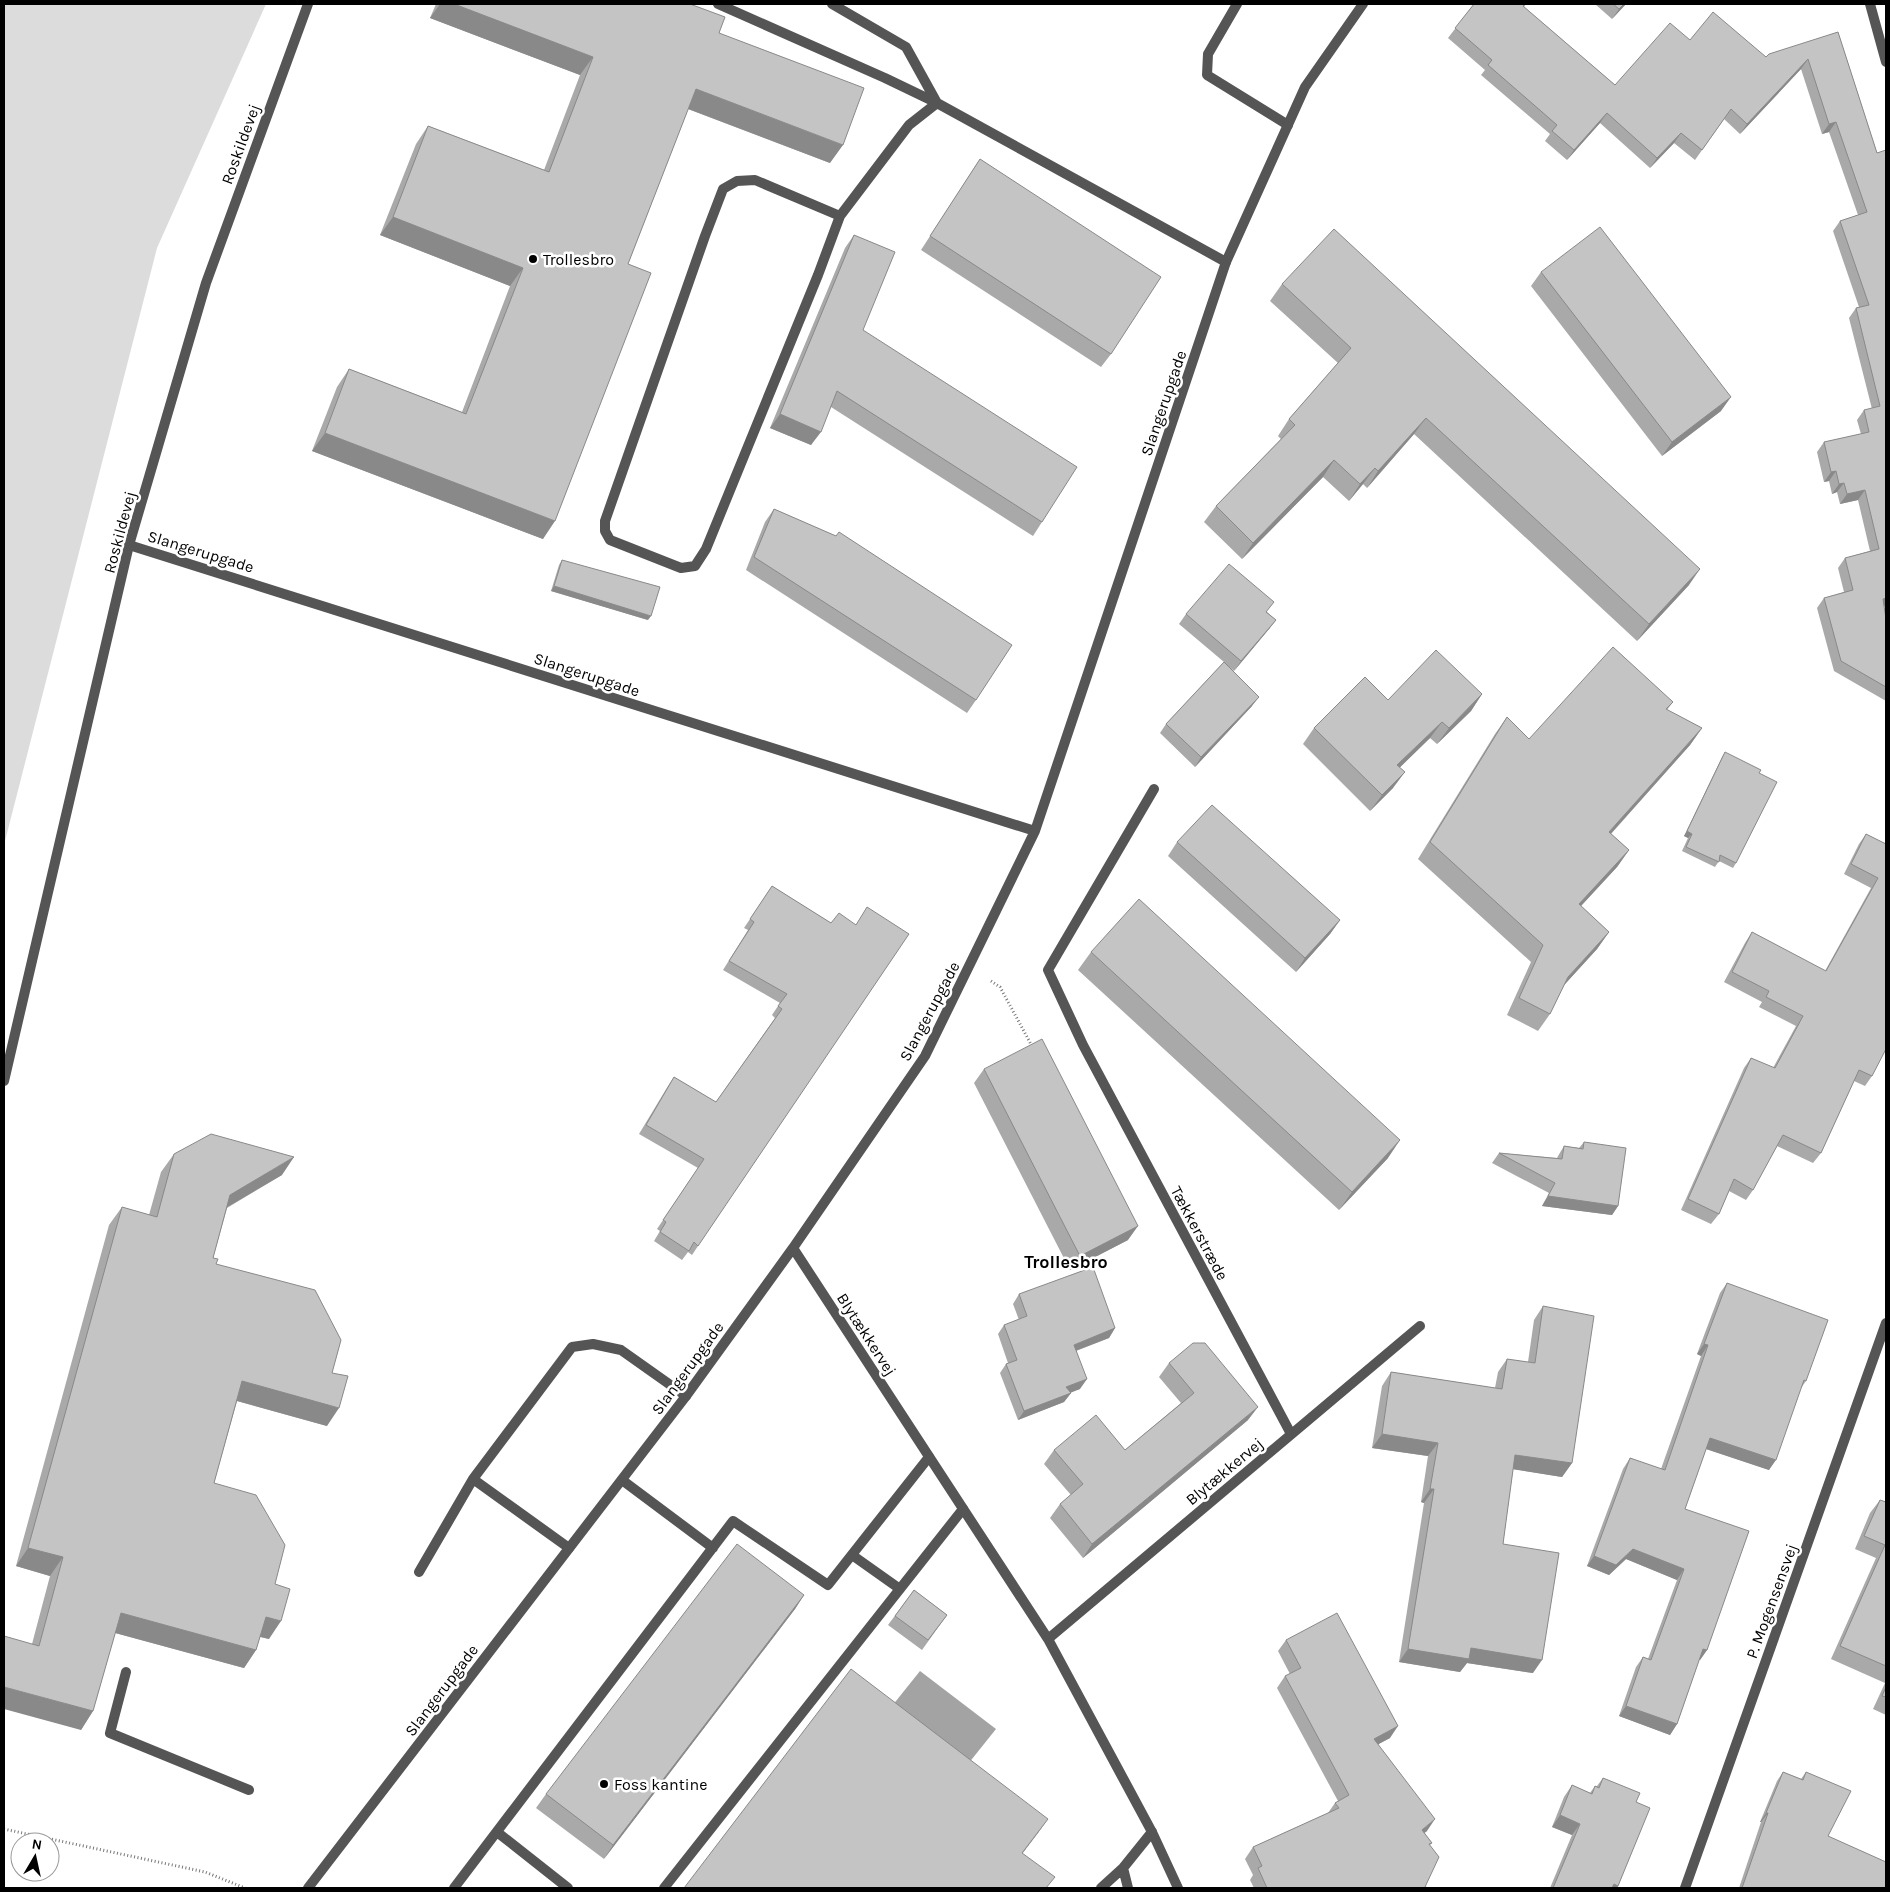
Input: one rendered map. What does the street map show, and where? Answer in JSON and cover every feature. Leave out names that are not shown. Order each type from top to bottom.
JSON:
[{"type":"street","name":"Roskildevej","points":[[4,1081],[129,545],[206,283],[308,4]]},
{"type":"street","points":[[718,4],[937,103],[1226,262]]},
{"type":"street","points":[[832,4],[906,47],[937,103]]},
{"type":"street","points":[[1236,4],[1208,54],[1207,75],[1288,125]]},
{"type":"street","name":"Slangerupgade","points":[[308,1888],[686,1396],[793,1248],[925,1056],[1036,831],[1226,262],[1305,87],[1362,4]]},
{"type":"street","points":[[1870,4],[1886,62]]},
{"type":"street","points":[[840,216],[755,180],[737,181],[724,190],[705,236],[605,521],[604,531],[610,540],[681,568],[695,566],[706,549],[818,275],[840,216],[909,125],[937,103]]},
{"type":"street","name":"Slangerupgade","points":[[129,545],[1036,831]]},
{"type":"street","name":"Tækkerstræde","points":[[1154,789],[1048,970],[1084,1045],[1291,1434]]},
{"type":"street","name":"Blytækkervej","points":[[793,1248],[1048,1639],[1152,1832],[1178,1888]]},
{"type":"street","name":"P. Mogensensvej","points":[[1684,1888],[1886,1324]]},
{"type":"street","name":"Blytækkervej","points":[[1048,1639],[1420,1326]]},
{"type":"street","points":[[419,1572],[473,1479],[572,1347],[594,1344],[621,1350],[686,1396]]},
{"type":"street","points":[[454,1888],[733,1521],[828,1585],[929,1457]]},
{"type":"street","points":[[473,1479],[569,1548]]},
{"type":"street","points":[[622,1480],[713,1548]]},
{"type":"street","points":[[664,1888],[963,1509]]},
{"type":"street","points":[[852,1555],[900,1589]]},
{"type":"street","points":[[126,1672],[110,1733],[249,1790]]},
{"type":"street","points":[[497,1832],[568,1888]]},
{"type":"street","points":[[1101,1888],[1123,1868],[1152,1832]]},
{"type":"street","points":[[1123,1868],[1128,1888]]},
{"type":"path","points":[[969,967],[1000,987],[1034,1050]]},
{"type":"path","points":[[4,1828],[205,1872],[245,1888]]},
{"type":"shaded area","points":[[4,4],[266,4],[157,248],[4,845]]},
{"type":"shaded area","points":[[920,1671],[996,1729],[968,1764],[892,1706]]},
{"type":"building","name":"Trollesbro","points":[[454,4],[690,4],[725,17],[719,33],[864,88],[843,145],[696,89],[628,264],[651,273],[555,521],[325,433],[349,369],[466,414],[523,268],[393,217],[428,126],[549,172],[593,57]]},
{"type":"building","points":[[1474,4],[1525,4],[1523,6],[1615,85],[1670,23],[1690,40],[1713,12],[1766,57],[1769,54],[1838,32],[1877,153],[1886,150],[1886,598],[1883,599],[1886,619],[1886,687],[1841,661],[1824,598],[1853,590],[1845,558],[1879,549],[1865,490],[1847,494],[1844,483],[1839,484],[1836,471],[1831,472],[1824,442],[1869,432],[1864,410],[1880,406],[1856,308],[1869,305],[1840,221],[1867,212],[1836,122],[1829,124],[1808,59],[1747,124],[1731,109],[1702,150],[1681,133],[1657,158],[1607,113],[1574,150],[1552,131],[1557,125],[1488,65],[1492,60],[1455,28]]},
{"type":"building","points":[[1613,4],[1624,4],[1619,9]]},
{"type":"building","points":[[980,159],[1161,277],[1111,354],[930,236]]},
{"type":"building","points":[[1600,227],[1731,397],[1672,442],[1541,272]]},
{"type":"building","points":[[1334,229],[1700,569],[1649,624],[1426,418],[1378,471],[1375,468],[1360,484],[1334,460],[1253,543],[1216,506],[1295,425],[1289,419],[1351,348],[1282,284]]},
{"type":"building","points":[[854,235],[895,252],[863,330],[1077,467],[1042,522],[837,391],[821,432],[780,414]]},
{"type":"building","points":[[774,509],[836,536],[839,532],[1012,645],[976,700],[754,557]]},
{"type":"building","points":[[562,560],[660,587],[651,616],[554,586]]},
{"type":"building","points":[[1229,564],[1274,602],[1266,612],[1276,620],[1241,661],[1186,614]]},
{"type":"building","points":[[1613,647],[1673,702],[1666,709],[1702,728],[1609,832],[1629,850],[1579,904],[1609,932],[1568,977],[1550,1014],[1519,998],[1543,945],[1430,842],[1507,717],[1529,739]]},
{"type":"building","points":[[1436,650],[1482,694],[1449,728],[1442,722],[1397,765],[1405,772],[1382,795],[1314,728],[1365,677],[1388,700]]},
{"type":"building","points":[[1224,662],[1259,697],[1201,757],[1166,724]]},
{"type":"building","points":[[1725,752],[1761,770],[1759,773],[1777,782],[1736,863],[1720,855],[1719,862],[1686,847],[1692,834],[1687,831]]},
{"type":"building","points":[[1212,805],[1340,920],[1305,958],[1177,842]]},
{"type":"building","points":[[1866,834],[1886,844],[1886,1049],[1872,1076],[1859,1070],[1821,1153],[1783,1135],[1753,1190],[1734,1179],[1719,1214],[1688,1199],[1751,1058],[1775,1068],[1803,1016],[1766,997],[1769,991],[1732,972],[1752,932],[1826,971],[1878,878],[1851,864]]},
{"type":"building","points":[[772,886],[831,923],[839,913],[856,925],[867,907],[909,934],[698,1246],[694,1242],[689,1251],[660,1232],[666,1222],[663,1220],[704,1159],[646,1125],[674,1077],[716,1102],[782,1009],[778,1006],[787,994],[729,961],[754,922],[750,919]]},
{"type":"building","points":[[1139,899],[1400,1140],[1352,1192],[1091,952]]},
{"type":"building","points":[[1042,1039],[1138,1226],[1080,1256],[984,1069]]},
{"type":"building","points":[[211,1134],[294,1157],[230,1195],[213,1258],[218,1259],[216,1264],[315,1290],[341,1340],[332,1373],[348,1376],[339,1408],[242,1381],[214,1483],[256,1495],[285,1545],[275,1584],[290,1589],[281,1621],[266,1617],[256,1650],[121,1613],[93,1711],[4,1687],[4,1636],[39,1646],[63,1557],[28,1548],[122,1207],[157,1217],[174,1154]]},
{"type":"building","points":[[1584,1142],[1626,1148],[1618,1206],[1548,1196],[1555,1183],[1499,1153],[1562,1159],[1564,1146],[1583,1149]]},
{"type":"building","points":[[1093,1267],[1115,1328],[1074,1345],[1087,1379],[1066,1387],[1071,1393],[1024,1411],[1006,1364],[1017,1360],[1004,1325],[1027,1316],[1019,1294]]},
{"type":"building","points":[[1727,1283],[1828,1320],[1806,1381],[1804,1380],[1776,1460],[1710,1438],[1685,1509],[1749,1531],[1707,1650],[1703,1649],[1677,1724],[1626,1706],[1643,1657],[1651,1660],[1684,1569],[1633,1549],[1616,1565],[1594,1556],[1630,1458],[1665,1470],[1708,1345],[1704,1344]]},
{"type":"building","points":[[1543,1306],[1594,1316],[1572,1463],[1515,1455],[1503,1544],[1559,1553],[1542,1660],[1471,1648],[1469,1659],[1408,1649],[1434,1489],[1430,1489],[1438,1443],[1382,1434],[1391,1372],[1502,1389],[1507,1359],[1535,1363]]},
{"type":"building","points":[[1193,1343],[1205,1343],[1258,1407],[1092,1544],[1060,1504],[1083,1484],[1054,1450],[1096,1415],[1125,1450],[1194,1393],[1169,1363]]},
{"type":"building","points":[[1880,1500],[1886,1502],[1886,1666],[1840,1646],[1885,1545],[1864,1536]]},
{"type":"building","points":[[737,1544],[804,1595],[613,1845],[546,1794]]},
{"type":"building","points":[[914,1590],[947,1615],[928,1640],[895,1616]]},
{"type":"building","points":[[1337,1613],[1398,1726],[1374,1739],[1435,1819],[1422,1830],[1432,1843],[1429,1844],[1439,1857],[1425,1887],[1429,1888],[1267,1888],[1258,1868],[1262,1866],[1253,1847],[1339,1808],[1335,1803],[1349,1795],[1285,1676],[1301,1668],[1286,1640]]},
{"type":"building","points":[[851,1669],[1048,1819],[1022,1853],[1055,1877],[1046,1888],[684,1888]]},
{"type":"building","points":[[1886,1687],[1886,1697],[1882,1696]]},
{"type":"building","points":[[1783,1772],[1803,1780],[1806,1772],[1851,1791],[1828,1836],[1886,1862],[1886,1888],[1742,1888],[1768,1813],[1766,1813]]},
{"type":"building","points":[[1603,1778],[1640,1793],[1636,1802],[1650,1808],[1618,1886],[1614,1884],[1612,1888],[1553,1888],[1580,1824],[1560,1815],[1572,1785],[1592,1794],[1595,1786],[1599,1788]]},
{"type":"place","name":"Trollesbro","points":[[533,259]]},
{"type":"place","name":"Foss kantine","points":[[604,1784]]},
{"type":"district","name":"Trollesbro","points":[[1066,1262]]}]
